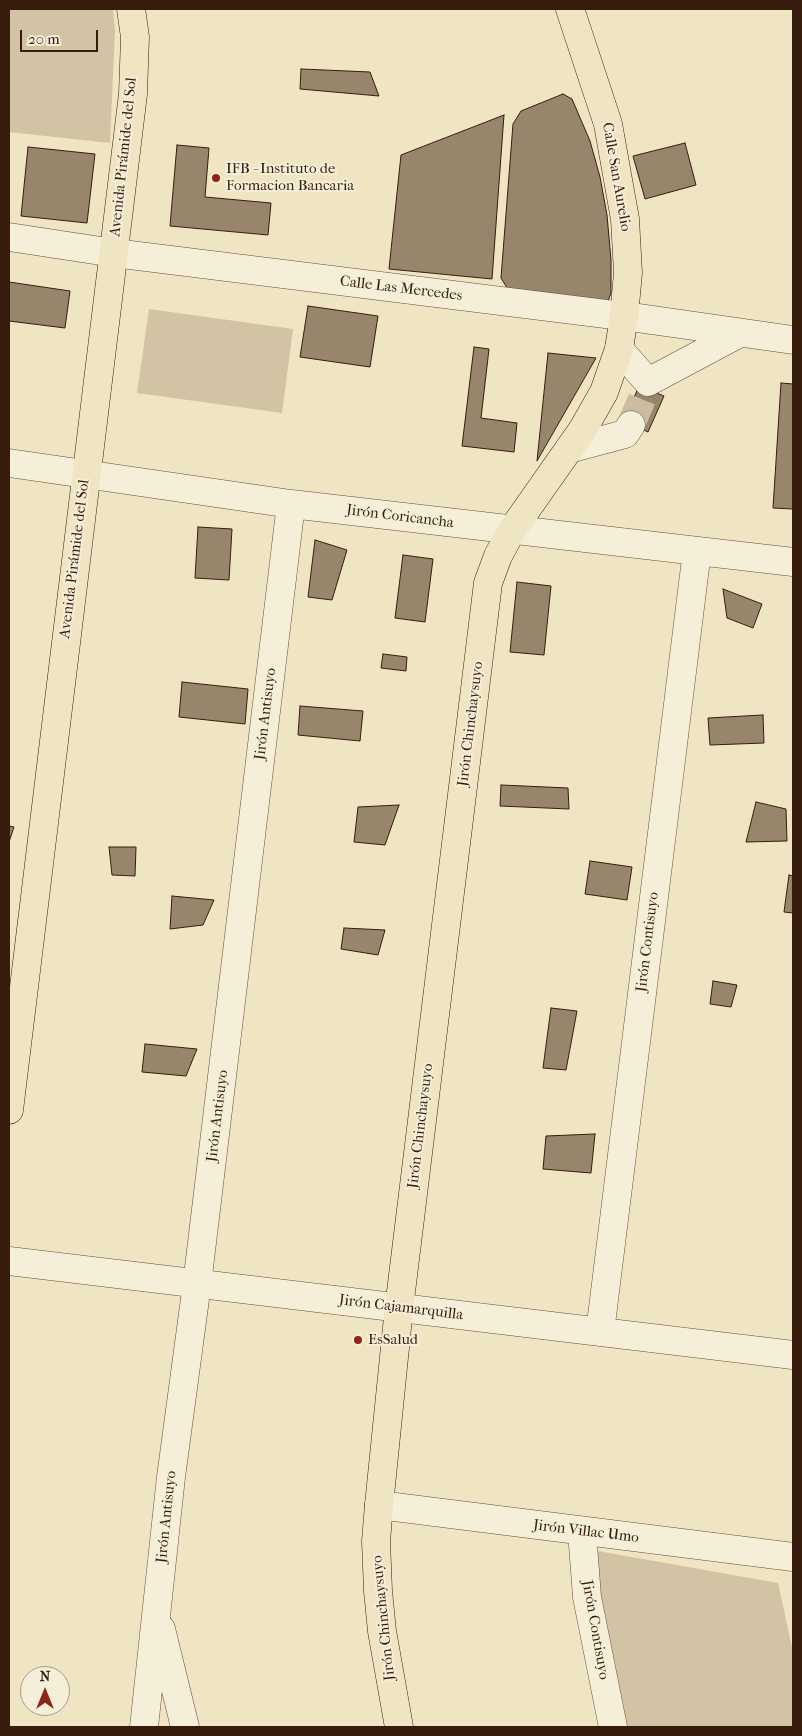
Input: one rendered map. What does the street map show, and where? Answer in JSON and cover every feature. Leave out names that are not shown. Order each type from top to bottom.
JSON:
[{"type":"main road","name":"Avenida Pirámide del Sol","points":[[9,1110],[133,94],[135,37],[131,9]]},
{"type":"main road","name":"Calle San Aurelio","points":[[512,530],[583,429],[604,392],[619,348],[624,316],[628,273],[625,218],[608,124],[570,9]]},
{"type":"main road","name":"Jirón Chinchaysuyo","points":[[399,1727],[382,1631],[378,1591],[376,1541],[378,1505],[398,1308],[488,583],[498,556],[512,530]]},
{"type":"street","name":"Calle Las Mercedes","points":[[9,237],[114,253],[624,316],[793,340]]},
{"type":"street","points":[[619,348],[647,385],[740,332]]},
{"type":"street","points":[[569,449],[625,434],[630,425]]},
{"type":"street","name":"Jirón Coricancha","points":[[9,463],[291,504],[793,562]]},
{"type":"street","name":"Jirón Antisuyo","points":[[144,1727],[171,1477],[198,1284],[291,504]]},
{"type":"street","name":"Jirón Contisuyo","points":[[600,1332],[697,551]]},
{"type":"street","name":"Jirón Cajamarquilla","points":[[9,1261],[793,1355]]},
{"type":"street","name":"Jirón Villac Umo","points":[[378,1505],[793,1557]]},
{"type":"street","name":"Jirón Contisuyo","points":[[582,1532],[587,1597],[613,1727]]},
{"type":"street","points":[[157,1613],[185,1727]]},
{"type":"shaded area","points":[[9,9],[113,9],[115,31],[110,143],[9,132]]},
{"type":"shaded area","points":[[149,309],[293,329],[282,413],[137,393]]},
{"type":"shaded area","points":[[598,1551],[778,1583],[793,1652],[793,1727],[623,1727],[593,1588]]},
{"type":"building","points":[[301,69],[370,72],[379,96],[300,89]]},
{"type":"building","points":[[563,94],[572,99],[590,141],[600,177],[607,215],[611,260],[611,293],[607,304],[509,291],[501,278],[513,124],[521,111]]},
{"type":"building","points":[[504,115],[492,279],[389,269],[401,155]]},
{"type":"building","points":[[685,143],[696,185],[645,199],[633,156]]},
{"type":"building","points":[[177,145],[209,148],[205,197],[271,203],[268,235],[170,226]]},
{"type":"building","points":[[28,147],[95,154],[87,223],[21,216]]},
{"type":"building","points":[[9,282],[70,291],[65,328],[9,321]]},
{"type":"building","points":[[308,306],[378,316],[370,367],[300,357]]},
{"type":"building","points":[[474,347],[489,349],[481,418],[517,423],[514,452],[462,446]]},
{"type":"building","points":[[548,353],[596,358],[537,461]]},
{"type":"building","points":[[781,383],[793,384],[793,509],[773,508]]},
{"type":"building","points":[[639,386],[664,396],[648,432],[624,421]]},
{"type":"building","points":[[198,527],[232,529],[229,580],[195,578]]},
{"type":"building","points":[[315,540],[347,550],[332,600],[308,597]]},
{"type":"building","points":[[403,555],[433,559],[425,622],[395,618]]},
{"type":"building","points":[[517,582],[551,586],[544,655],[510,652]]},
{"type":"building","points":[[723,589],[762,604],[753,628],[727,618]]},
{"type":"building","points":[[383,654],[407,657],[406,671],[381,668]]},
{"type":"building","points":[[182,682],[248,689],[245,724],[179,717]]},
{"type":"building","points":[[300,706],[363,711],[360,741],[298,735]]},
{"type":"building","points":[[763,715],[764,743],[710,745],[708,718]]},
{"type":"building","points":[[501,785],[568,788],[569,809],[500,806]]},
{"type":"building","points":[[756,802],[786,809],[787,841],[746,842]]},
{"type":"building","points":[[399,805],[385,845],[354,842],[358,807]]},
{"type":"building","points":[[9,826],[14,827],[9,842]]},
{"type":"building","points":[[109,847],[136,847],[135,876],[112,875]]},
{"type":"building","points":[[590,861],[632,867],[627,900],[585,894]]},
{"type":"building","points":[[789,875],[793,876],[793,913],[784,912]]},
{"type":"building","points":[[172,896],[214,900],[203,925],[170,929]]},
{"type":"building","points":[[344,928],[385,930],[378,955],[341,949]]},
{"type":"building","points":[[713,981],[737,985],[731,1007],[710,1004]]},
{"type":"building","points":[[551,1008],[577,1011],[566,1070],[543,1068]]},
{"type":"building","points":[[145,1044],[197,1049],[186,1076],[142,1072]]},
{"type":"building","points":[[595,1134],[591,1173],[543,1169],[546,1136]]},
{"type":"tunnel","points":[[631,425],[646,389]]},
{"type":"place","name":"IFB - Instituto de Formacion Bancaria","points":[[216,178]]},
{"type":"place","name":"EsSalud","points":[[358,1340]]}]
